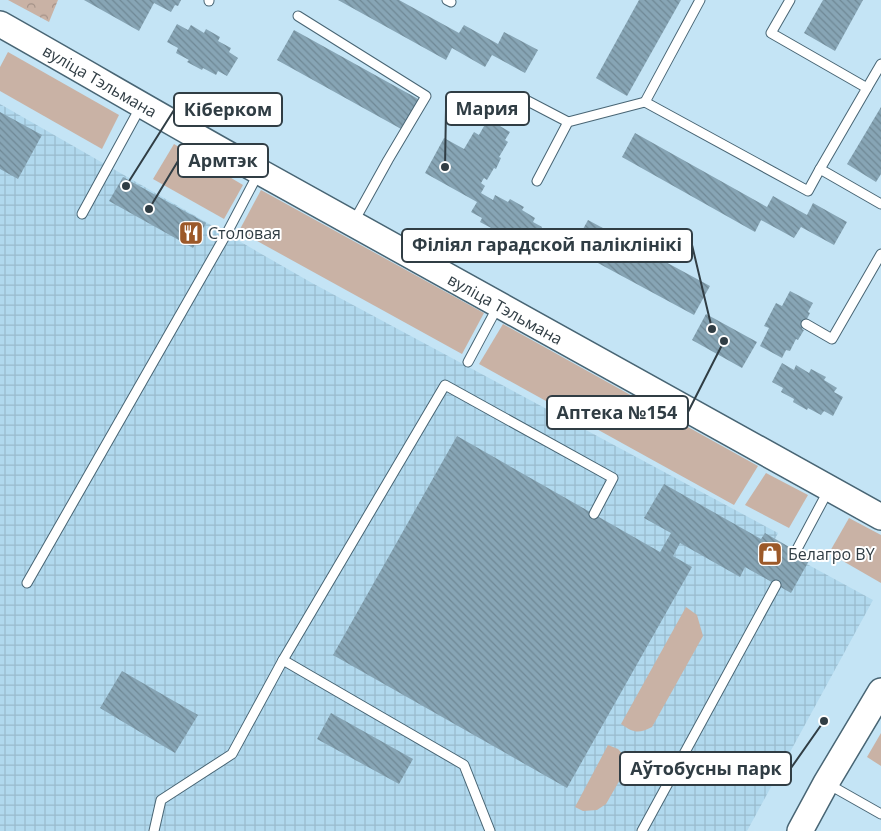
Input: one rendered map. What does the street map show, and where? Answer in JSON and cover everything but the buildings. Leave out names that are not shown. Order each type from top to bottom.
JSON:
[{"type":"main road","name":"вуліца Тэльмана","points":[[0,24],[498,306],[881,517]]},
{"type":"main road","points":[[800,831],[826,783],[881,691]]},
{"type":"lane","points":[[645,102],[700,0]]},
{"type":"lane","points":[[790,0],[771,33],[867,88]]},
{"type":"lane","points":[[298,16],[426,96],[353,223]]},
{"type":"lane","points":[[522,98],[568,122],[645,102],[808,191],[881,64]]},
{"type":"lane","points":[[82,214],[142,104]]},
{"type":"lane","points":[[537,181],[568,122]]},
{"type":"lane","points":[[820,169],[881,204]]},
{"type":"lane","points":[[27,583],[228,231],[259,172]]},
{"type":"lane","points":[[806,324],[832,339],[881,254]]},
{"type":"lane","points":[[468,362],[498,306]]},
{"type":"lane","points":[[154,831],[161,800],[232,754],[283,660],[445,386],[613,478],[594,514]]},
{"type":"lane","points":[[796,550],[830,488]]},
{"type":"lane","points":[[642,831],[776,585]]},
{"type":"lane","points":[[283,660],[464,765],[490,831]]},
{"type":"lane","points":[[826,783],[881,814]]},
{"type":"shaded area","points":[[0,104],[312,283],[778,533],[772,545],[873,600],[747,831],[0,831]]},
{"type":"green space","points":[[8,0],[58,0],[49,22]]},
{"type":"green space","points":[[8,52],[119,115],[102,149],[0,91],[0,67]]},
{"type":"green space","points":[[174,144],[243,185],[224,219],[153,179]]},
{"type":"green space","points":[[261,190],[484,313],[462,354],[239,231]]},
{"type":"green space","points":[[503,324],[758,466],[734,505],[479,364]]},
{"type":"green space","points":[[766,473],[808,495],[789,528],[745,505]]},
{"type":"green space","points":[[849,518],[881,535],[881,583],[829,553]]},
{"type":"green space","points":[[686,607],[697,615],[703,636],[652,727],[639,732],[629,729],[621,724]]},
{"type":"green space","points":[[881,733],[881,766],[867,757]]},
{"type":"green space","points":[[608,745],[618,749],[625,757],[625,771],[606,804],[597,810],[583,811],[575,807]]},
{"type":"place","name":"Мария","points":[[445,167]]},
{"type":"place","name":"Кіберком","points":[[126,186]]},
{"type":"place","name":"Армтэк","points":[[149,209]]},
{"type":"place","name":"Столовая","points":[[191,233]]},
{"type":"place","name":"Філіял гарадской паліклінікі","points":[[712,329]]},
{"type":"place","name":"Аптека №154","points":[[724,341]]},
{"type":"place","name":"Белагро BY","points":[[770,554]]},
{"type":"place","name":"Аўтобусны парк","points":[[824,721]]}]
